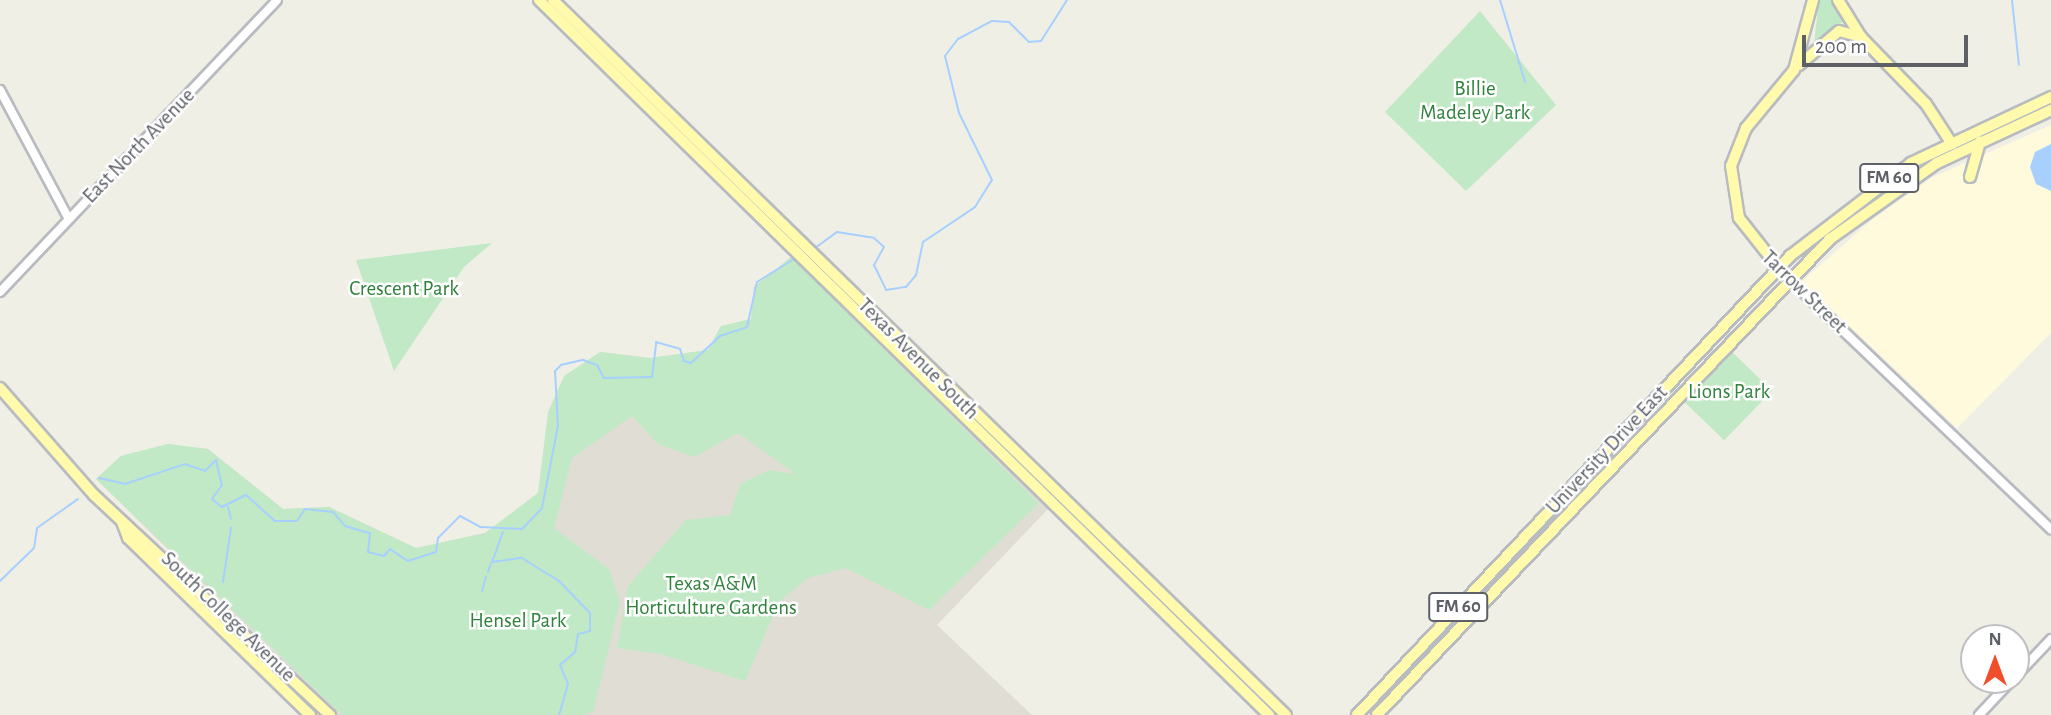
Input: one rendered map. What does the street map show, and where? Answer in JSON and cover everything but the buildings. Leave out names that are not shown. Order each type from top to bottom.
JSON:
[{"type":"main road","name":"Texas Avenue South","points":[[539,0],[1269,715]]},
{"type":"main road","name":"Texas Avenue South","points":[[553,0],[1099,536],[1286,715]]},
{"type":"main road","name":"Tarrow Street","points":[[1788,278],[1739,218],[1731,166],[1745,128],[1794,70],[1813,0]]},
{"type":"main road","points":[[1838,0],[1861,37],[1926,104],[1956,152]]},
{"type":"main road","points":[[557,18],[606,52]]},
{"type":"main road","points":[[1794,70],[1839,31],[1861,37]]},
{"type":"main road","name":"University Drive East","points":[[1357,715],[1778,268],[1875,187],[1950,141],[2051,97]]},
{"type":"main road","name":"University Drive East","points":[[1377,715],[1597,478],[1788,278],[1884,196],[1956,152],[2051,110]]},
{"type":"main road","points":[[1970,177],[1980,141]]},
{"type":"main road","points":[[693,151],[749,192]]},
{"type":"main road","points":[[751,207],[805,246]]},
{"type":"main road","points":[[1694,377],[1702,350]]},
{"type":"main road","name":"South College Avenue","points":[[0,388],[122,522],[315,712],[330,715]]},
{"type":"main road","points":[[1629,446],[1627,438],[1642,414]]},
{"type":"main road","points":[[1597,478],[1605,452]]},
{"type":"main road","points":[[1050,501],[1099,536]]},
{"type":"street","name":"East North Avenue","points":[[0,292],[277,0]]},
{"type":"street","points":[[0,90],[69,219]]},
{"type":"street","name":"Tarrow Street","points":[[1788,278],[2051,529]]},
{"type":"street","points":[[2030,661],[2051,639]]},
{"type":"street","points":[[1979,715],[1999,694]]},
{"type":"shaded area","points":[[2051,125],[2051,333],[1957,428],[1802,281],[1873,219],[1933,177]]},
{"type":"shaded area","name":"Hensel Park","points":[[791,257],[1049,508],[937,625],[1032,715],[336,715],[96,479],[121,456],[168,444],[208,449],[283,509],[329,507],[416,548],[485,533],[538,493],[600,352],[650,358],[708,350],[721,326],[751,319],[754,287]]},
{"type":"green space","points":[[1819,0],[1831,0],[1843,22],[1814,44]]},
{"type":"green space","name":"Billie Madeley Park","points":[[1480,11],[1556,105],[1466,191],[1385,112]]},
{"type":"green space","name":"Crescent Park","points":[[492,243],[464,267],[394,371],[356,260]]},
{"type":"green space","name":"Hensel Park","points":[[791,257],[1039,503],[929,610],[846,568],[808,578],[779,602],[745,681],[660,654],[617,648],[628,586],[686,520],[730,515],[740,484],[769,470],[796,474],[738,433],[694,457],[658,444],[632,416],[572,458],[554,528],[609,569],[620,602],[593,712],[582,715],[342,715],[96,479],[121,456],[168,444],[208,449],[283,509],[329,507],[416,548],[485,533],[538,493],[548,412],[564,376],[600,352],[650,358],[708,350],[721,326],[751,319],[754,287]]},
{"type":"green space","name":"Lions Park","points":[[1729,349],[1772,391],[1724,440],[1681,399]]},
{"type":"water","points":[[2051,144],[2051,191],[2036,184],[2030,167],[2035,152]]},
{"type":"waterway","points":[[815,248],[837,232],[874,238],[884,247],[874,265],[886,290],[906,287],[916,275],[923,242],[975,207],[992,180],[959,113],[945,56],[958,39],[992,21],[1009,22],[1029,42],[1041,41],[1067,0]]},
{"type":"waterway","points":[[1500,0],[1525,82]]},
{"type":"waterway","points":[[2012,0],[2019,65]]},
{"type":"waterway","points":[[99,478],[125,484],[185,464],[205,471],[216,460],[222,485],[212,499],[222,507],[246,495],[275,521],[297,521],[305,509],[333,512],[345,526],[370,533],[368,552],[384,556],[390,549],[408,561],[436,552],[438,538],[460,516],[481,527],[522,529],[542,508],[558,426],[555,371],[561,365],[583,360],[597,365],[604,378],[652,377],[656,342],[680,349],[684,361],[691,363],[720,336],[747,327],[757,282],[794,259]]},
{"type":"waterway","points":[[0,581],[34,548],[37,528],[78,499]]},
{"type":"waterway","points":[[228,507],[231,519]]},
{"type":"waterway","points":[[223,582],[231,528]]},
{"type":"waterway","points":[[503,532],[492,562],[522,558],[559,581],[590,613],[590,631],[578,634],[575,652],[560,665],[568,684],[559,715]]},
{"type":"waterway","points":[[488,572],[491,563]]},
{"type":"waterway","points":[[482,591],[486,577]]},
{"type":"waterway","points":[[1448,597],[1457,600]]},
{"type":"park label","name":"Texas A&M Horticulture Gardens","points":[[711,596]]}]
